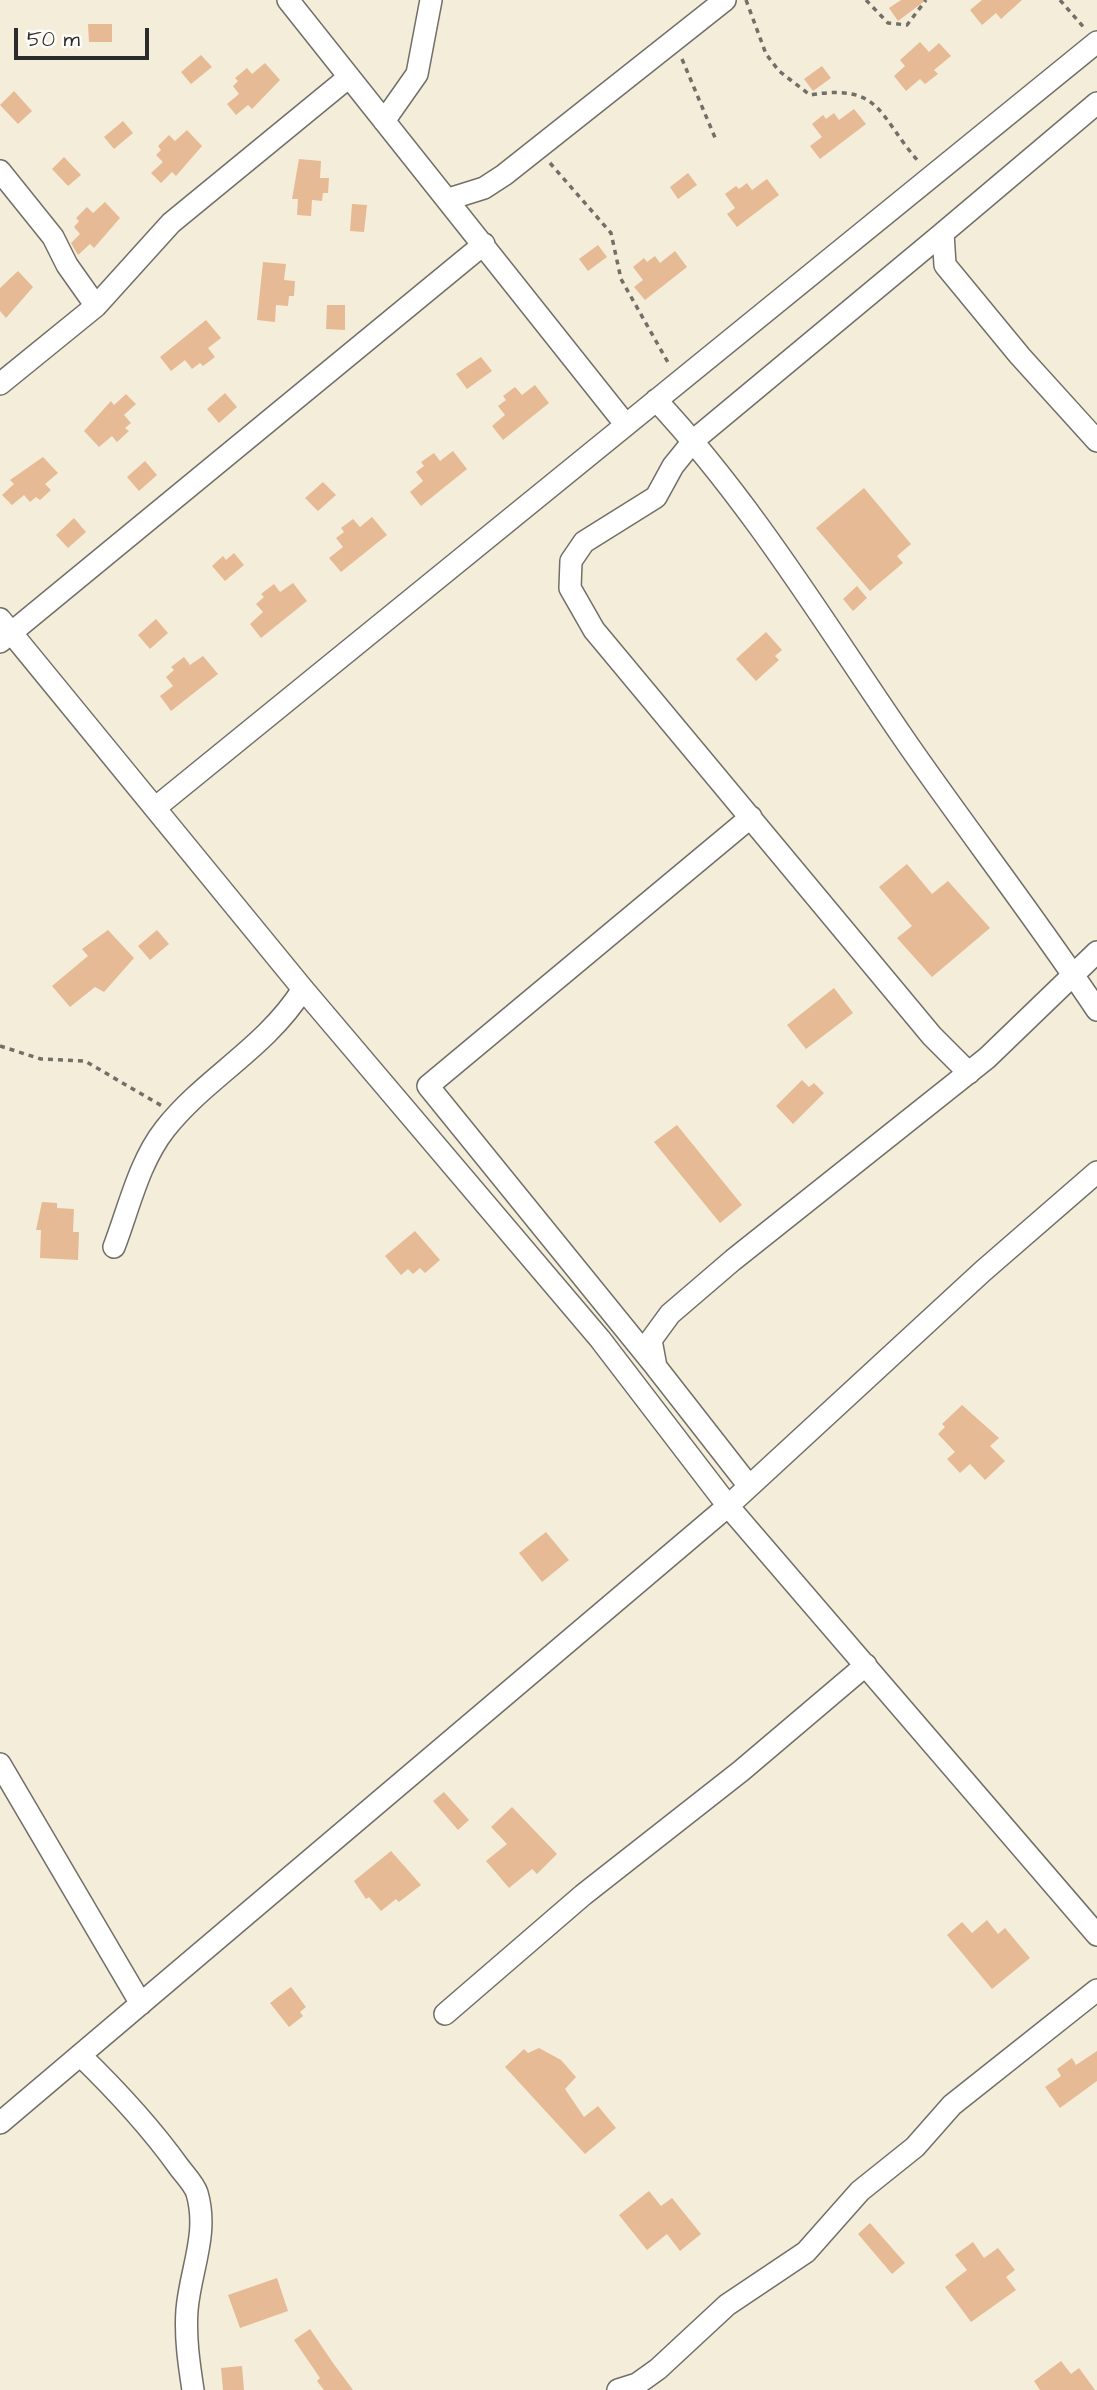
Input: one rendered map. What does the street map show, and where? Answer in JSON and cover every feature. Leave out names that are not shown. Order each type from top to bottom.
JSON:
[{"type":"street","points":[[288,0],[421,171],[449,199],[626,425]]},
{"type":"street","points":[[384,121],[417,74],[431,0]]},
{"type":"street","points":[[449,199],[484,188],[725,0]]},
{"type":"street","points":[[155,808],[1097,42]]},
{"type":"street","points":[[0,384],[96,306],[171,223],[349,77]]},
{"type":"street","points":[[969,1073],[932,1035],[594,630],[570,588],[571,561],[584,542],[656,497],[674,466],[694,440],[1097,103]]},
{"type":"street","points":[[0,171],[53,237],[67,265],[96,306]]},
{"type":"street","points":[[943,233],[945,265],[1020,356],[1097,441]]},
{"type":"street","points":[[484,244],[4,631],[600,1339],[728,1506],[1097,1935]]},
{"type":"street","points":[[914,258],[945,265]]},
{"type":"street","points":[[656,400],[694,440],[794,575],[909,746],[1097,1010]]},
{"type":"street","points":[[749,1486],[428,1086],[751,817]]},
{"type":"street","points":[[656,1367],[651,1340],[670,1314],[733,1260],[969,1073],[1097,952]]},
{"type":"street","points":[[114,1247],[148,1156],[163,1132],[180,1113],[274,1029],[303,989]]},
{"type":"street","points":[[0,2123],[728,1506],[983,1271],[1097,1172]]},
{"type":"street","points":[[445,2014],[583,1895],[741,1771],[866,1665]]},
{"type":"street","points":[[0,1764],[141,2004]]},
{"type":"street","points":[[618,2390],[637,2384],[658,2369],[727,2305],[806,2252],[860,2191],[915,2147],[952,2105],[1097,1990]]},
{"type":"street","points":[[79,2055],[109,2081],[156,2135],[197,2192],[200,2238],[187,2309],[187,2352],[193,2390]]},
{"type":"path","points":[[746,0],[766,54],[779,71],[810,95],[855,92],[869,99],[932,176]]},
{"type":"path","points":[[866,0],[888,23],[907,25],[926,0]]},
{"type":"path","points":[[1059,0],[1097,42]]},
{"type":"path","points":[[672,42],[692,78],[716,141]]},
{"type":"path","points":[[536,149],[611,233],[621,279],[680,381]]},
{"type":"path","points":[[0,1046],[41,1059],[85,1061],[158,1104],[180,1113]]},
{"type":"building","points":[[901,0],[926,0],[898,21],[889,8]]},
{"type":"building","points":[[982,0],[1022,0],[1001,19],[996,13],[982,25],[970,10]]},
{"type":"building","points":[[88,24],[112,24],[112,42],[89,42]]},
{"type":"building","points":[[920,42],[929,52],[939,43],[951,56],[934,70],[938,74],[925,84],[920,79],[906,91],[894,76],[905,66],[900,60]]},
{"type":"building","points":[[201,55],[212,67],[191,84],[181,72]]},
{"type":"building","points":[[265,63],[280,80],[252,109],[248,105],[236,115],[227,104],[239,94],[233,86],[238,81],[235,78],[247,68],[252,74]]},
{"type":"building","points":[[822,66],[831,78],[813,91],[804,79]]},
{"type":"building","points":[[14,91],[32,111],[18,124],[0,105]]},
{"type":"building","points":[[854,109],[866,124],[820,159],[810,146],[822,137],[812,124],[823,115],[826,119],[834,113],[839,120]]},
{"type":"building","points":[[123,121],[133,133],[114,149],[104,137]]},
{"type":"building","points":[[187,130],[202,146],[176,176],[172,172],[161,183],[151,173],[163,162],[156,155],[161,150],[158,146],[169,135],[175,141]]},
{"type":"building","points":[[64,157],[81,175],[68,186],[52,169]]},
{"type":"building","points":[[299,159],[321,161],[320,178],[329,178],[328,193],[323,193],[322,201],[312,200],[311,216],[297,215],[298,199],[292,199]]},
{"type":"building","points":[[688,173],[697,185],[678,199],[670,187]]},
{"type":"building","points":[[767,179],[779,195],[737,227],[727,214],[735,208],[725,194],[736,186],[739,189],[747,183],[752,190]]},
{"type":"building","points":[[105,202],[120,218],[94,248],[90,244],[78,255],[71,243],[80,234],[74,227],[79,221],[76,218],[87,207],[93,213]]},
{"type":"building","points":[[352,204],[367,205],[364,232],[350,231]]},
{"type":"building","points":[[598,245],[607,257],[588,271],[579,259]]},
{"type":"building","points":[[675,251],[687,267],[645,300],[634,287],[643,280],[633,267],[644,258],[647,262],[655,256],[660,263]]},
{"type":"building","points":[[263,262],[286,264],[284,280],[295,281],[294,296],[289,296],[288,306],[276,305],[275,322],[257,320]]},
{"type":"building","points":[[18,271],[33,287],[6,318],[0,311],[0,288]]},
{"type":"building","points":[[327,305],[345,305],[345,330],[326,329]]},
{"type":"building","points":[[206,320],[221,338],[208,348],[215,357],[203,366],[200,363],[192,369],[185,360],[171,371],[160,357]]},
{"type":"building","points":[[481,357],[492,371],[467,389],[456,374]]},
{"type":"building","points":[[535,385],[549,403],[503,440],[492,426],[505,415],[498,406],[506,400],[503,396],[515,387],[522,395]]},
{"type":"building","points":[[225,393],[237,407],[219,423],[207,409]]},
{"type":"building","points":[[126,394],[136,404],[124,415],[131,423],[125,428],[129,431],[117,442],[112,436],[99,447],[84,431],[111,401],[114,405]]},
{"type":"building","points":[[453,451],[467,469],[421,506],[410,492],[423,481],[416,472],[424,466],[421,462],[434,453],[440,461]]},
{"type":"building","points":[[43,457],[58,473],[45,484],[51,490],[40,500],[36,497],[30,502],[24,495],[12,505],[2,495],[14,484],[10,480]]},
{"type":"building","points":[[145,461],[157,475],[139,491],[127,477]]},
{"type":"building","points":[[323,482],[336,495],[318,511],[305,498]]},
{"type":"building","points":[[864,488],[911,544],[897,556],[903,563],[870,591],[816,528]]},
{"type":"building","points":[[372,517],[387,535],[341,572],[329,558],[343,547],[336,538],[344,532],[341,528],[353,519],[360,527]]},
{"type":"building","points":[[74,518],[86,532],[68,548],[56,535]]},
{"type":"building","points":[[234,553],[244,565],[225,581],[212,566],[223,556],[226,560]]},
{"type":"building","points":[[293,583],[307,601],[261,638],[250,624],[263,612],[256,604],[264,597],[261,594],[274,584],[280,592]]},
{"type":"building","points":[[857,586],[867,598],[853,611],[843,599]]},
{"type":"building","points":[[156,619],[168,633],[150,649],[138,635]]},
{"type":"building","points":[[766,632],[782,650],[775,656],[779,660],[756,681],[736,659]]},
{"type":"building","points":[[203,656],[218,674],[171,711],[160,696],[173,686],[166,677],[174,670],[171,667],[184,657],[190,665]]},
{"type":"building","points":[[907,864],[932,894],[948,881],[990,928],[932,977],[897,938],[912,926],[879,887]]},
{"type":"building","points":[[108,930],[134,958],[104,992],[95,987],[70,1007],[52,986],[88,956],[82,949]]},
{"type":"building","points":[[157,930],[169,944],[150,960],[138,946]]},
{"type":"building","points":[[834,988],[853,1013],[806,1049],[787,1025]]},
{"type":"building","points":[[802,1080],[809,1087],[814,1083],[824,1093],[793,1124],[776,1106]]},
{"type":"building","points":[[677,1125],[742,1205],[720,1223],[654,1142]]},
{"type":"building","points":[[42,1202],[57,1203],[57,1208],[74,1209],[73,1232],[79,1232],[78,1260],[40,1258],[41,1230],[36,1230]]},
{"type":"building","points":[[415,1231],[440,1260],[425,1273],[420,1268],[413,1274],[408,1269],[401,1275],[385,1256]]},
{"type":"building","points":[[962,1405],[999,1438],[990,1446],[1005,1461],[985,1480],[970,1464],[960,1473],[947,1459],[955,1452],[938,1434],[945,1427],[942,1424]]},
{"type":"building","points":[[546,1532],[569,1560],[542,1582],[519,1553]]},
{"type":"building","points":[[444,1792],[469,1820],[458,1830],[433,1801]]},
{"type":"building","points":[[512,1807],[557,1854],[537,1874],[532,1869],[509,1888],[486,1861],[507,1844],[491,1827]]},
{"type":"building","points":[[391,1851],[421,1885],[399,1902],[396,1899],[381,1911],[369,1897],[366,1899],[354,1881]]},
{"type":"building","points":[[987,1920],[998,1934],[1005,1928],[1030,1958],[992,1989],[947,1935],[962,1922],[972,1933]]},
{"type":"building","points":[[291,1987],[306,2007],[300,2012],[303,2016],[289,2027],[270,2003]]},
{"type":"building","points":[[539,2048],[561,2060],[576,2077],[565,2089],[584,2117],[598,2106],[616,2128],[585,2154],[505,2067],[524,2049],[528,2053]]},
{"type":"building","points":[[1097,2051],[1097,2081],[1060,2108],[1045,2087],[1061,2076],[1057,2069],[1072,2058],[1076,2065]]},
{"type":"building","points":[[649,2191],[661,2206],[672,2198],[701,2234],[680,2251],[667,2234],[647,2250],[619,2215]]},
{"type":"building","points":[[870,2223],[905,2263],[892,2274],[858,2234]]},
{"type":"building","points":[[973,2242],[984,2258],[998,2248],[1015,2270],[1006,2277],[1016,2290],[971,2322],[945,2287],[967,2270],[955,2255]]},
{"type":"building","points":[[277,2278],[288,2311],[240,2328],[228,2295]]},
{"type":"building","points":[[310,2329],[353,2390],[324,2390],[317,2381],[320,2378],[294,2340]]},
{"type":"building","points":[[1061,2361],[1071,2374],[1079,2368],[1095,2390],[1040,2390],[1034,2381]]},
{"type":"building","points":[[242,2366],[244,2390],[223,2390],[221,2368]]}]
